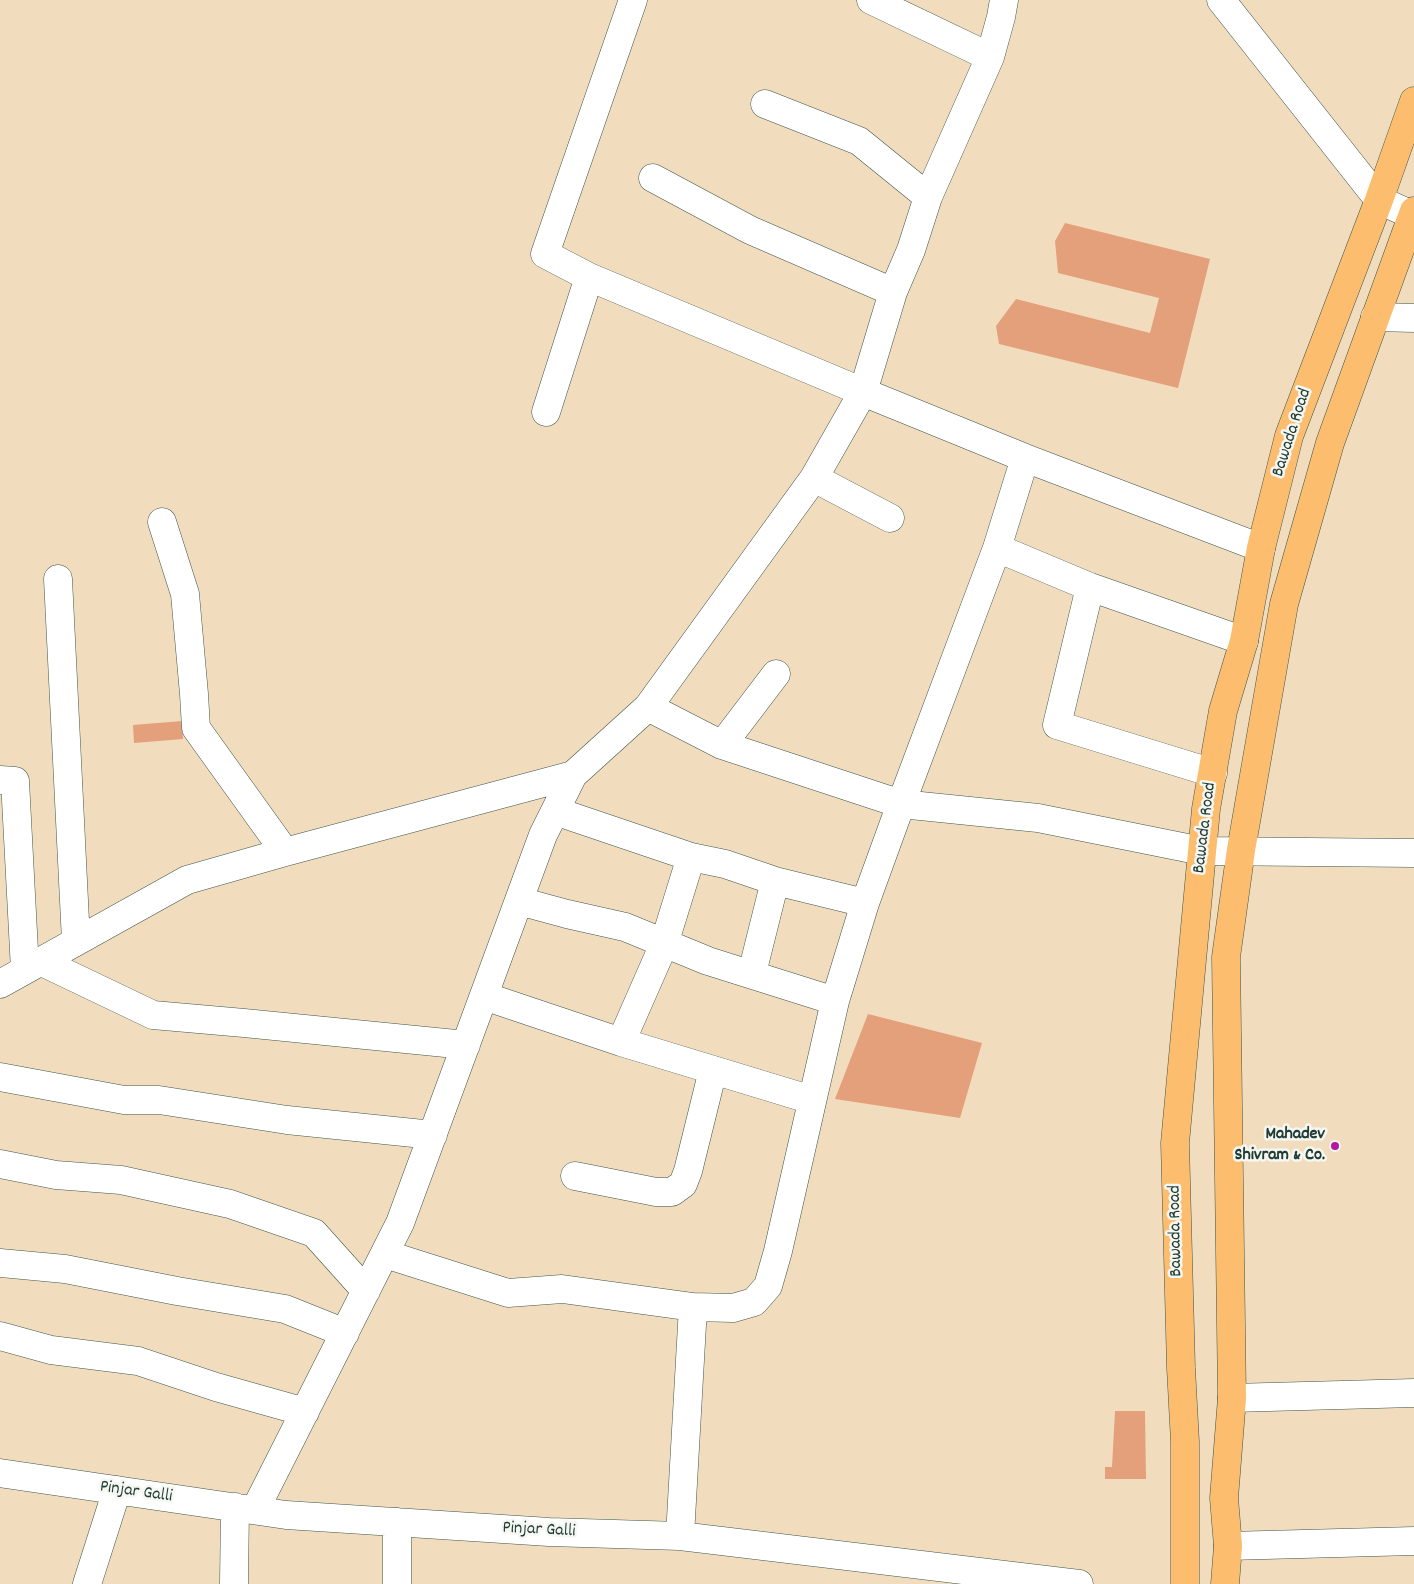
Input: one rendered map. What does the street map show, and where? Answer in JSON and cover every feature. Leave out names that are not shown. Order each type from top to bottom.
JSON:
[{"type":"main road","name":"Bawada Road","points":[[1185,1584],[1185,1442],[1181,1368],[1175,1143],[1206,809],[1223,711],[1244,641],[1261,548],[1289,436],[1379,200],[1414,101]]},
{"type":"main road","points":[[1225,1584],[1228,1546],[1224,1498],[1232,1398],[1226,957],[1242,850],[1284,604],[1330,443],[1413,213]]},
{"type":"street","points":[[633,0],[545,254],[589,277],[863,392],[1025,458],[1261,548]]},
{"type":"street","points":[[871,0],[990,56]]},
{"type":"street","points":[[234,1584],[245,1508],[305,1412],[400,1223],[543,835],[573,774],[648,707],[814,478],[863,392],[893,292],[911,250],[928,197],[990,56],[1002,17],[1004,0]]},
{"type":"street","points":[[1221,0],[1379,200],[1413,213]]},
{"type":"street","points":[[765,104],[859,141],[928,197]]},
{"type":"street","points":[[653,178],[750,230],[893,292]]},
{"type":"street","points":[[546,412],[589,277]]},
{"type":"street","points":[[1375,317],[1414,318]]},
{"type":"street","points":[[385,1254],[508,1293],[562,1289],[693,1307],[733,1308],[754,1302],[768,1286],[778,1251],[835,1000],[865,903],[997,548],[1025,458]]},
{"type":"street","points":[[814,478],[890,518]]},
{"type":"street","points":[[162,522],[185,594],[196,728],[285,852]]},
{"type":"street","points":[[997,548],[1090,587],[1244,641]]},
{"type":"street","points":[[58,580],[76,941]]},
{"type":"street","points":[[1090,587],[1057,725],[1213,773]]},
{"type":"street","points":[[722,745],[776,674]]},
{"type":"street","points":[[648,707],[722,745],[901,804],[1038,818],[1202,851],[1414,853]]},
{"type":"street","points":[[0,984],[188,880],[573,774]]},
{"type":"street","points":[[0,780],[15,781],[32,966]]},
{"type":"street","points":[[555,811],[691,857],[725,864],[775,882],[865,903]]},
{"type":"street","points":[[621,1042],[664,944],[691,857]]},
{"type":"street","points":[[752,974],[775,882]]},
{"type":"street","points":[[519,901],[625,927],[708,961],[835,1000]]},
{"type":"street","points":[[32,966],[153,1015],[244,1022],[466,1045]]},
{"type":"street","points":[[484,996],[621,1042],[812,1100]]},
{"type":"street","points":[[575,1176],[656,1192],[672,1192],[683,1184],[688,1171],[713,1070]]},
{"type":"street","points":[[0,1077],[124,1100],[159,1100],[287,1120],[433,1135]]},
{"type":"street","points":[[0,1164],[56,1175],[130,1182],[230,1204],[314,1232],[366,1292]]},
{"type":"street","points":[[0,1263],[65,1269],[177,1291],[285,1309],[345,1333]]},
{"type":"street","points":[[680,1536],[693,1307]]},
{"type":"street","points":[[0,1336],[51,1350],[138,1362],[216,1387],[305,1412]]},
{"type":"street","points":[[1232,1398],[1414,1394]]},
{"type":"street","name":"Pinjar Galli","points":[[0,1473],[286,1515],[548,1532],[680,1536],[1079,1584]]},
{"type":"street","points":[[87,1584],[117,1490]]},
{"type":"street","points":[[397,1522],[397,1584]]},
{"type":"street","points":[[1228,1546],[1414,1541]]},
{"type":"building","points":[[1065,223],[1210,259],[1178,388],[999,344],[996,326],[1016,299],[1150,333],[1159,298],[1058,273],[1055,241]]},
{"type":"building","points":[[182,721],[183,739],[134,743],[133,725]]},
{"type":"building","points":[[868,1014],[982,1043],[960,1118],[835,1099]]},
{"type":"building","points":[[1115,1411],[1145,1411],[1146,1479],[1105,1479],[1105,1467],[1112,1467]]},
{"type":"place","name":"Mahadev Shivram & Co.","points":[[1335,1146]]}]
